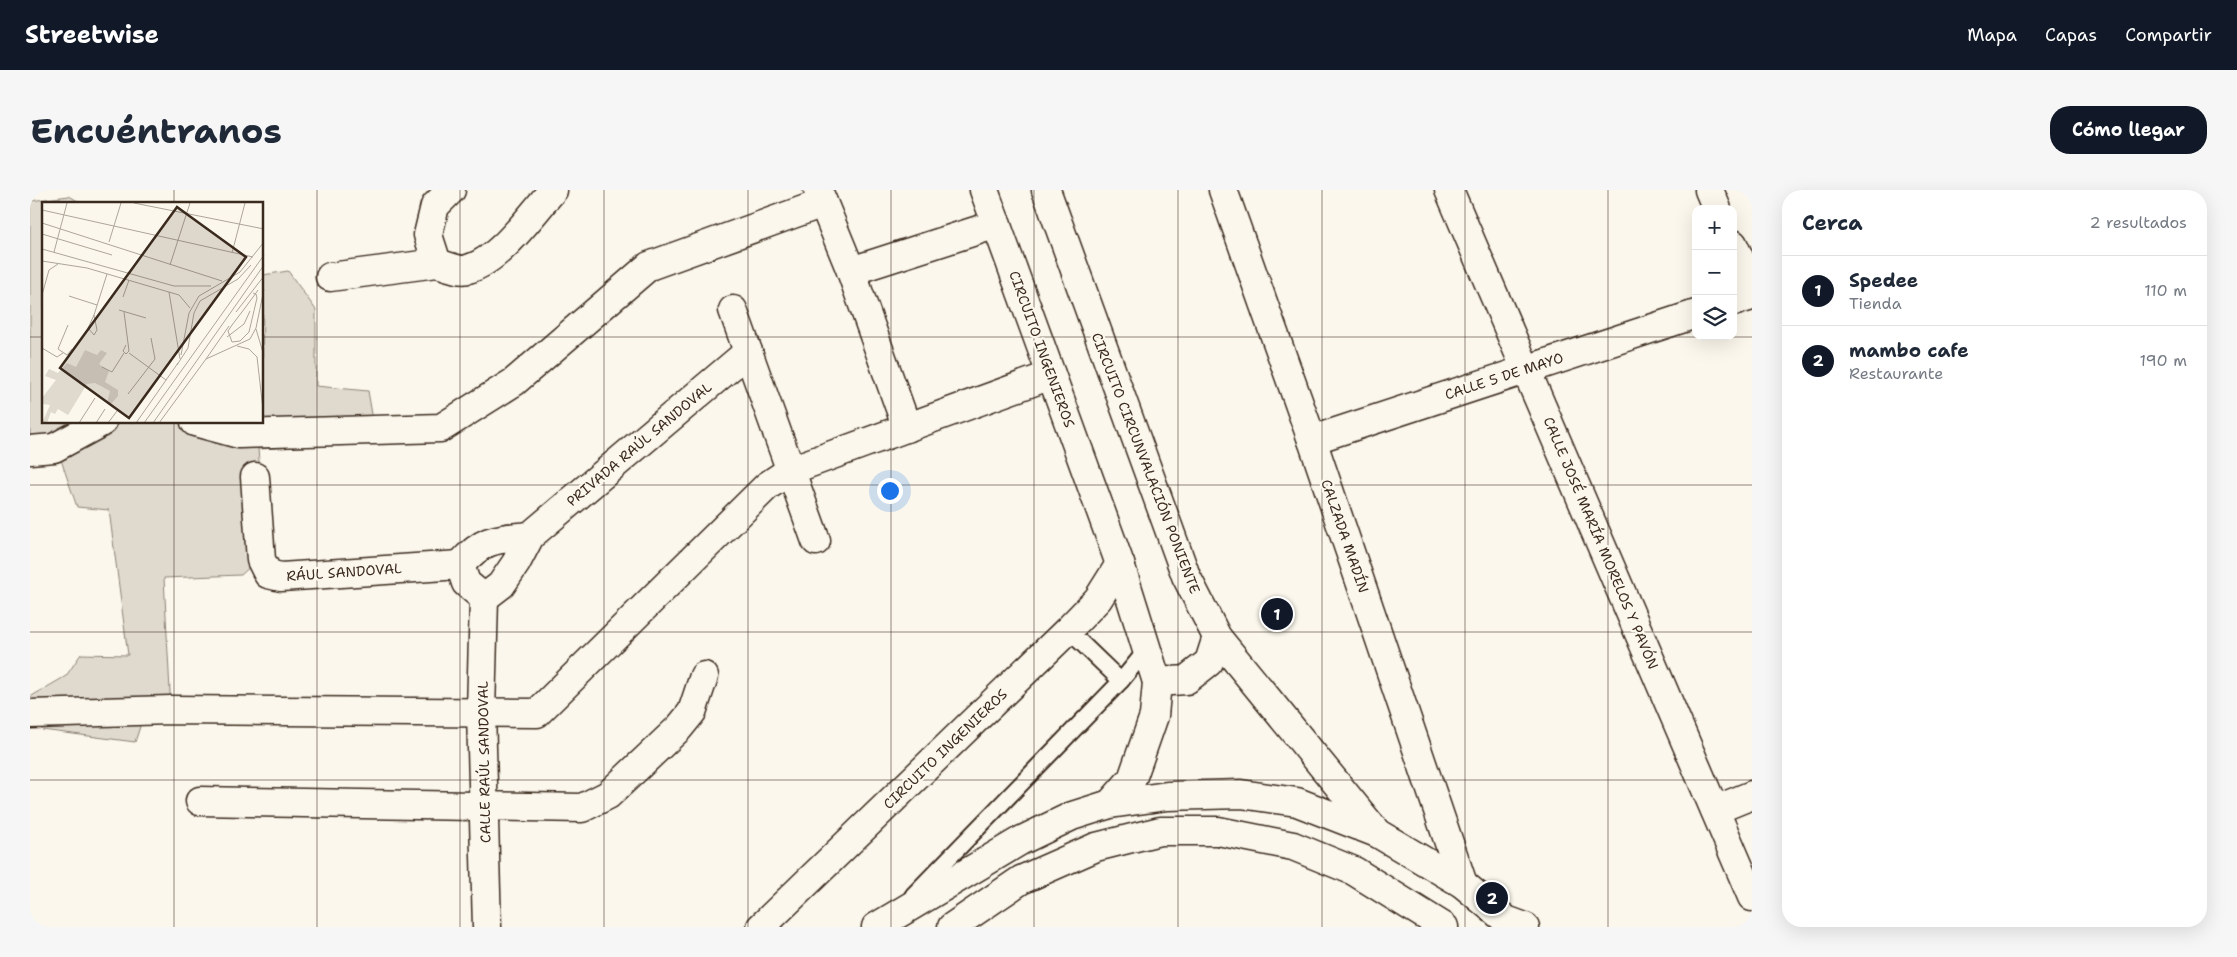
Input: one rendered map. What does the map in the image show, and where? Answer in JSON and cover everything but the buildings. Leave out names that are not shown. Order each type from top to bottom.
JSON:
[{"type":"main road","points":[[437,264],[428,235],[435,206],[451,190]]},
{"type":"main road","points":[[330,277],[437,264],[466,270],[488,259],[509,240],[553,190]]},
{"type":"main road","name":"CIRCUITO INGENIEROS","points":[[984,190],[1120,564],[1148,648],[1157,682],[1154,716],[1132,779],[1110,804]]},
{"type":"main road","name":"CIRCUITO CIRCUNVALACIÓN PONIENTE","points":[[1046,190],[1186,576],[1217,637],[1377,832]]},
{"type":"main road","name":"CALZADA MADÍN","points":[[1223,190],[1312,440],[1462,884]]},
{"type":"main road","name":"CALLE JOSÉ MARÍA MORELOS Y PAVÓN","points":[[1449,190],[1527,368],[1752,897]]},
{"type":"main road","points":[[1709,190],[1715,205]]},
{"type":"main road","points":[[202,424],[239,434],[441,428],[514,382],[649,266],[821,196],[851,271],[907,428]]},
{"type":"main road","points":[[851,271],[997,224]]},
{"type":"main road","points":[[1736,250],[1752,286]]},
{"type":"main road","points":[[1737,301],[1752,296]]},
{"type":"main road","points":[[733,310],[816,540]]},
{"type":"main road","name":"CALLE 5 DE MAYO","points":[[1312,440],[1692,315]]},
{"type":"main road","name":"PRIVADA RAÚL SANDOVAL","points":[[530,536],[748,352]]},
{"type":"main road","points":[[30,714],[171,710],[537,713],[767,486],[791,470],[1051,374]]},
{"type":"main road","points":[[30,450],[54,448],[98,424]]},
{"type":"main road","name":"RÁUL SANDOVAL","points":[[255,477],[261,560],[268,574],[281,577],[460,565]]},
{"type":"main road","points":[[530,536],[501,585],[484,598],[466,583],[460,565],[474,548],[498,538],[530,536]]},
{"type":"main road","name":"CIRCUITO INGENIEROS","points":[[761,927],[1068,630],[1098,599],[1120,564]]},
{"type":"main road","name":"CALLE RAÚL SANDOVAL","points":[[484,598],[481,712],[487,927]]},
{"type":"main road","points":[[1157,682],[1186,680],[1209,662],[1217,637]]},
{"type":"main road","points":[[200,801],[582,808],[608,795],[679,728],[692,712],[704,676]]},
{"type":"main road","points":[[881,924],[1020,841],[1072,816],[1110,804],[1167,796],[1241,794],[1297,802],[1377,832],[1462,884],[1506,920],[1525,927]]},
{"type":"main road","points":[[1715,810],[1752,795]]},
{"type":"main road","points":[[952,927],[1021,880],[1096,847],[1160,831],[1218,831],[1293,846],[1354,871],[1444,927]]},
{"type":"lane","points":[[1068,630],[1084,648],[1121,681]]},
{"type":"lane","points":[[881,924],[1121,681],[1148,648]]},
{"type":"shaded area","points":[[69,196],[80,202],[42,202],[42,424],[264,424],[264,275],[288,271],[316,310],[316,386],[368,391],[377,443],[258,449],[267,551],[241,575],[164,578],[171,710],[145,711],[135,742],[42,730],[30,697],[66,676],[81,654],[128,655],[109,510],[77,507],[60,457],[30,460],[30,201]]},
{"type":"place","name":"Spedee","points":[[1277,614]]},
{"type":"place","name":"mambo cafe","points":[[1492,898]]}]
